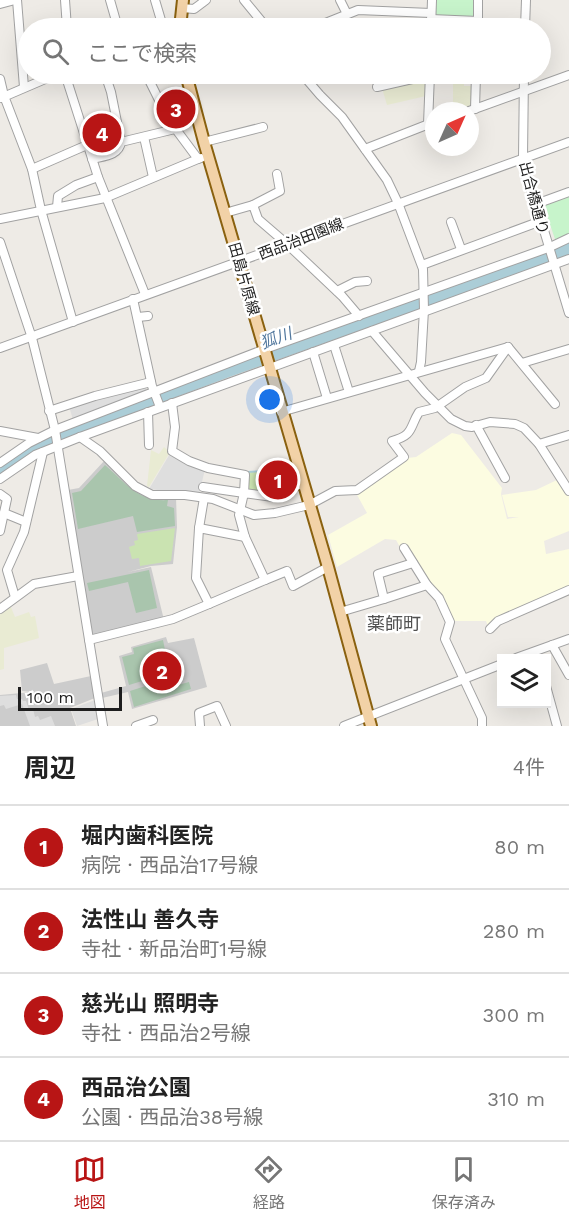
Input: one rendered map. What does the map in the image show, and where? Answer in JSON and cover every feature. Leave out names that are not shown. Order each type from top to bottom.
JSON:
[{"type":"main road","name":"田島片原線","points":[[189,84],[204,142],[203,158],[225,213],[281,412],[328,567],[369,721]]},
{"type":"street","points":[[0,4],[16,0],[18,22]]},
{"type":"street","points":[[65,0],[66,18]]},
{"type":"street","points":[[111,0],[116,18]]},
{"type":"street","points":[[155,0],[159,18]]},
{"type":"street","points":[[182,4],[194,9],[206,0]]},
{"type":"street","points":[[244,0],[259,18]]},
{"type":"street","points":[[340,0],[347,14]]},
{"type":"street","points":[[390,10],[391,0]]},
{"type":"street","points":[[431,16],[432,0]]},
{"type":"street","points":[[478,0],[478,18]]},
{"type":"street","points":[[525,18],[526,0]]},
{"type":"street","points":[[337,18],[358,10],[390,10],[441,18]]},
{"type":"street","points":[[551,82],[569,75]]},
{"type":"street","points":[[0,79],[2,97],[32,169],[41,210],[73,322]]},
{"type":"street","points":[[2,97],[32,84]]},
{"type":"street","points":[[68,84],[105,198],[144,294]]},
{"type":"street","points":[[92,159],[117,152],[121,147],[108,84]]},
{"type":"street","points":[[0,219],[105,198],[203,158],[175,129],[151,84]]},
{"type":"street","points":[[311,84],[342,117],[387,180],[422,265],[424,311],[419,371]]},
{"type":"street","points":[[377,87],[389,84]]},
{"type":"street","points":[[430,84],[431,102]]},
{"type":"street","points":[[473,102],[475,84]]},
{"type":"street","name":"出合橋通り","points":[[524,84],[522,157],[526,178],[554,265]]},
{"type":"street","points":[[479,108],[545,84]]},
{"type":"street","points":[[365,149],[425,125]]},
{"type":"street","points":[[204,142],[262,127]]},
{"type":"street","points":[[121,142],[175,129]]},
{"type":"street","points":[[144,137],[153,177]]},
{"type":"street","name":"西品治田園線","points":[[0,348],[522,157],[569,142]]},
{"type":"street","points":[[32,169],[87,145]]},
{"type":"street","points":[[225,213],[253,205],[280,191],[277,174]]},
{"type":"street","points":[[57,207],[58,196],[76,185],[98,177]]},
{"type":"street","points":[[536,204],[569,192]]},
{"type":"street","points":[[253,205],[258,219],[337,291],[359,316]]},
{"type":"street","points":[[422,265],[541,221]]},
{"type":"street","points":[[451,222],[461,249]]},
{"type":"street","points":[[0,464],[38,438],[55,430],[265,350],[548,249],[569,238]]},
{"type":"street","points":[[0,242],[32,338],[55,430],[103,726]]},
{"type":"street","points":[[0,479],[43,452],[160,406],[569,260]]},
{"type":"street","points":[[554,265],[566,292],[568,308]]},
{"type":"street","points":[[337,291],[355,282],[368,281]]},
{"type":"street","points":[[134,299],[151,382],[160,406]]},
{"type":"street","points":[[138,317],[148,316]]},
{"type":"street","points":[[372,331],[437,406],[458,423],[472,427],[490,422],[515,424],[524,428],[539,444],[569,491]]},
{"type":"street","points":[[334,345],[349,392]]},
{"type":"street","points":[[281,412],[508,347]]},
{"type":"street","points":[[508,347],[555,404]]},
{"type":"street","points":[[80,437],[100,451],[135,486],[152,495],[185,495],[213,499],[248,514],[263,515],[309,505],[335,491],[357,490],[404,458],[392,441],[409,434],[419,412],[437,406],[465,387],[486,378],[508,347]]},
{"type":"street","points":[[522,363],[569,350]]},
{"type":"street","points":[[313,352],[327,398]]},
{"type":"street","points":[[50,411],[95,396],[151,382]]},
{"type":"street","points":[[172,403],[175,427],[172,451],[208,468],[245,475],[240,510],[245,537],[265,580]]},
{"type":"street","points":[[148,412],[149,445]]},
{"type":"street","points":[[94,415],[99,430]]},
{"type":"street","points":[[476,425],[505,478]]},
{"type":"street","points":[[0,431],[38,438]]},
{"type":"street","points":[[539,444],[569,435]]},
{"type":"street","points":[[15,597],[7,570],[21,542],[43,452]]},
{"type":"street","points":[[203,487],[273,497],[303,483]]},
{"type":"street","points":[[0,494],[6,499],[0,531]]},
{"type":"street","points":[[204,498],[199,528],[196,578],[209,604]]},
{"type":"street","points":[[3,511],[26,522]]},
{"type":"street","points":[[199,528],[245,537]]},
{"type":"street","points":[[404,548],[427,585],[439,598],[450,622],[445,639],[482,718],[482,726]]},
{"type":"street","points":[[384,599],[378,574],[413,562]]},
{"type":"street","points":[[88,639],[173,619],[287,571],[293,586],[328,567]]},
{"type":"street","points":[[0,609],[34,584],[78,576]]},
{"type":"street","points":[[340,612],[427,585]]},
{"type":"street","points":[[490,629],[498,621],[569,590]]},
{"type":"street","points":[[538,654],[552,645],[569,639]]},
{"type":"street","points":[[552,645],[569,675]]},
{"type":"street","points":[[344,726],[369,721],[497,666]]},
{"type":"street","points":[[551,704],[557,726]]},
{"type":"street","points":[[200,726],[199,713],[217,706],[226,726]]},
{"type":"street","points":[[136,726],[153,720]]},
{"type":"shaded area","points":[[398,84],[426,84],[426,96],[387,105],[382,88]]},
{"type":"shaded area","points":[[453,84],[472,86],[472,102],[453,102]]},
{"type":"shaded area","points":[[147,386],[145,393],[73,420],[69,406]]},
{"type":"shaded area","points":[[452,433],[461,435],[502,488],[501,494],[507,519],[519,517],[508,517],[502,495],[536,490],[559,479],[569,495],[569,531],[544,541],[546,554],[569,549],[569,588],[489,629],[486,621],[453,621],[405,547],[400,547],[396,540],[385,539],[337,567],[328,535],[367,513],[356,493],[407,458],[416,457]]},
{"type":"shaded area","points":[[164,447],[170,452],[149,487],[147,486],[151,450],[159,454]]},
{"type":"shaded area","points":[[171,452],[205,469],[199,495],[149,489]]},
{"type":"shaded area","points":[[105,460],[125,481],[142,494],[176,497],[177,527],[173,564],[151,566],[128,572],[151,567],[164,620],[92,637],[68,490],[79,488]]},
{"type":"shaded area","points":[[105,465],[140,495],[168,500],[167,506],[174,508],[175,526],[137,532],[133,516],[78,529],[72,493],[81,491]]},
{"type":"shaded area","points":[[149,570],[157,608],[136,613],[128,582],[89,591],[87,583]]},
{"type":"shaded area","points":[[10,605],[15,617],[29,612],[31,617],[35,616],[39,638],[4,648],[4,669],[0,670],[0,613]]},
{"type":"shaded area","points":[[166,637],[168,643],[194,638],[207,687],[132,709],[128,692],[102,698],[101,693],[126,686],[119,656],[132,652],[131,647]]},
{"type":"shaded area","points":[[163,640],[165,650],[155,656],[156,662],[151,663],[155,677],[129,685],[122,657],[134,654],[133,648]]},
{"type":"shaded area","points":[[47,663],[54,684],[91,676],[95,698],[70,708],[76,726],[0,726],[0,695],[32,692],[22,691],[20,670]]},
{"type":"shaded area","points":[[158,682],[160,690],[189,682],[191,689],[134,707],[130,691]]},
{"type":"shaded area","points":[[16,695],[17,699],[26,701],[29,710],[33,709],[35,717],[38,716],[40,720],[51,716],[55,726],[30,726],[22,704],[6,709],[4,705],[0,706],[0,696]]},
{"type":"shaded area","points":[[95,700],[98,719],[77,726],[71,709]]},
{"type":"green space","points":[[434,0],[475,0],[474,18],[434,17]]},
{"type":"green space","points":[[113,113],[118,148],[96,156],[83,121]]},
{"type":"green space","points":[[569,195],[569,234],[556,242],[543,204]]},
{"type":"green space","points":[[247,472],[264,472],[269,475],[271,494],[245,490]]},
{"type":"green space","points":[[175,528],[171,561],[140,566],[139,558],[132,559],[129,547],[135,545],[134,541],[138,540],[137,534]]},
{"type":"water","points":[[569,242],[569,256],[232,376],[89,430],[0,476],[0,466],[34,444],[60,432],[249,359]]},
{"type":"waterway","points":[[247,472],[265,471],[269,474]]},
{"type":"place","name":"慈光山 照明寺","points":[[176,109]]},
{"type":"place","name":"西品治公園","points":[[102,133]]},
{"type":"place","name":"堀内歯科医院","points":[[278,480]]},
{"type":"place","name":"法性山 善久寺","points":[[162,671]]},
{"type":"district","name":"薬師町","points":[[394,623]]},
{"type":"water label","name":"狐川","points":[[276,338]]}]
